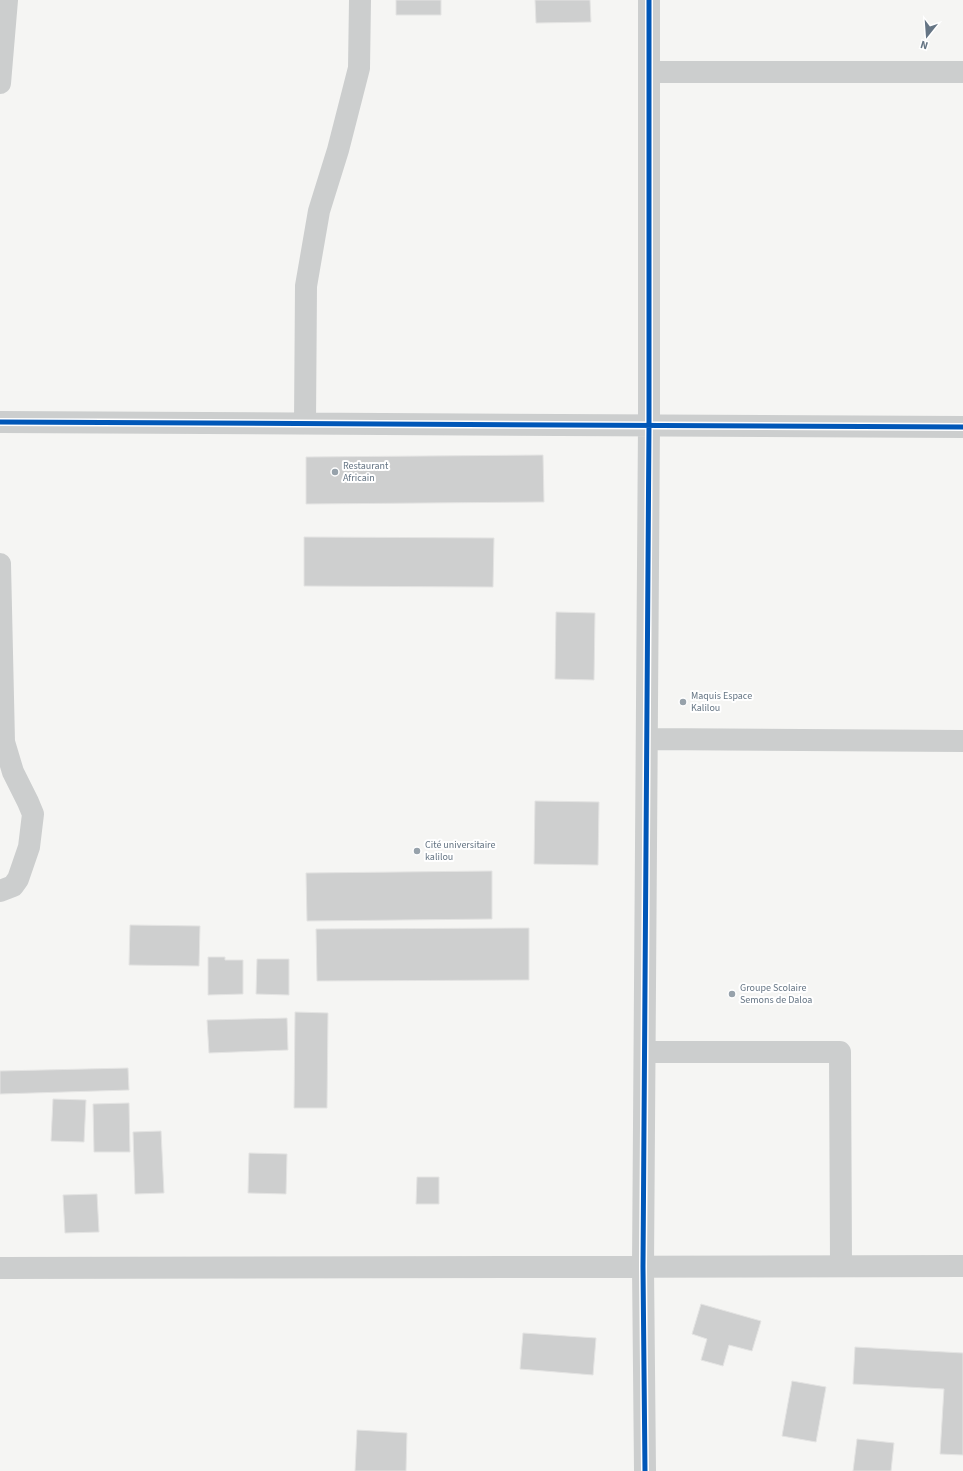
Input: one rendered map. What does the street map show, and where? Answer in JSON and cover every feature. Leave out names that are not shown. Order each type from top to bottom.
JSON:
[{"type":"street","points":[[0,83],[6,0]]},
{"type":"street","points":[[305,423],[306,286],[319,210],[338,150],[359,68],[360,0]]},
{"type":"street","points":[[645,1471],[643,1267],[649,424],[649,0]]},
{"type":"street","points":[[649,72],[963,72]]},
{"type":"street","points":[[0,422],[649,424],[963,427]]},
{"type":"street","points":[[0,564],[4,742],[14,772],[32,814],[30,847],[18,879],[13,886],[0,891]]},
{"type":"street","points":[[647,739],[963,741]]},
{"type":"street","points":[[645,1052],[840,1052],[841,1266]]},
{"type":"street","points":[[0,1268],[963,1266]]},
{"type":"building","points":[[396,0],[441,0],[441,15],[396,15]]},
{"type":"building","points":[[535,0],[590,0],[591,22],[536,23]]},
{"type":"building","points":[[543,455],[544,502],[306,504],[306,457]]},
{"type":"building","points":[[304,537],[494,538],[493,587],[304,586]]},
{"type":"building","points":[[556,612],[595,613],[594,680],[555,679]]},
{"type":"building","points":[[535,801],[599,802],[598,865],[534,864]]},
{"type":"building","points":[[492,871],[492,919],[307,921],[306,873]]},
{"type":"building","points":[[130,925],[200,926],[199,966],[129,965]]},
{"type":"building","points":[[529,928],[529,980],[317,981],[316,929]]},
{"type":"building","points":[[208,957],[225,957],[225,960],[243,960],[243,994],[208,995]]},
{"type":"building","points":[[257,959],[289,959],[289,995],[256,994]]},
{"type":"building","points":[[295,1012],[328,1013],[327,1108],[294,1108]]},
{"type":"building","points":[[287,1018],[288,1050],[209,1053],[207,1020]]},
{"type":"building","points":[[128,1068],[129,1090],[0,1094],[0,1071]]},
{"type":"building","points":[[53,1099],[86,1100],[84,1142],[51,1141]]},
{"type":"building","points":[[129,1103],[130,1152],[94,1152],[93,1104]]},
{"type":"building","points":[[161,1131],[164,1193],[135,1194],[133,1132]]},
{"type":"building","points":[[249,1153],[287,1154],[286,1194],[248,1193]]},
{"type":"building","points":[[417,1177],[439,1177],[439,1204],[416,1204]]},
{"type":"building","points":[[97,1194],[99,1232],[65,1233],[63,1195]]},
{"type":"building","points":[[701,1304],[761,1321],[752,1351],[729,1345],[723,1366],[701,1360],[707,1339],[692,1334]]},
{"type":"building","points":[[523,1333],[596,1338],[593,1375],[520,1369]]},
{"type":"building","points":[[855,1347],[963,1353],[963,1455],[940,1454],[944,1389],[853,1384]]},
{"type":"building","points":[[792,1381],[826,1387],[816,1442],[782,1436]]},
{"type":"building","points":[[357,1430],[407,1433],[406,1471],[355,1471]]},
{"type":"building","points":[[857,1439],[894,1443],[891,1471],[853,1471]]},
{"type":"cycle path","points":[[645,1471],[643,1267],[649,424],[649,0]]},
{"type":"cycle path","points":[[0,422],[963,427]]},
{"type":"place","name":"Restaurant Africain","points":[[335,472]]},
{"type":"place","name":"Maquis Espace Kalilou","points":[[683,702]]},
{"type":"place","name":"Cité universitaire kalilou","points":[[417,851]]},
{"type":"place","name":"Groupe Scolaire Semons de Daloa","points":[[732,994]]}]
